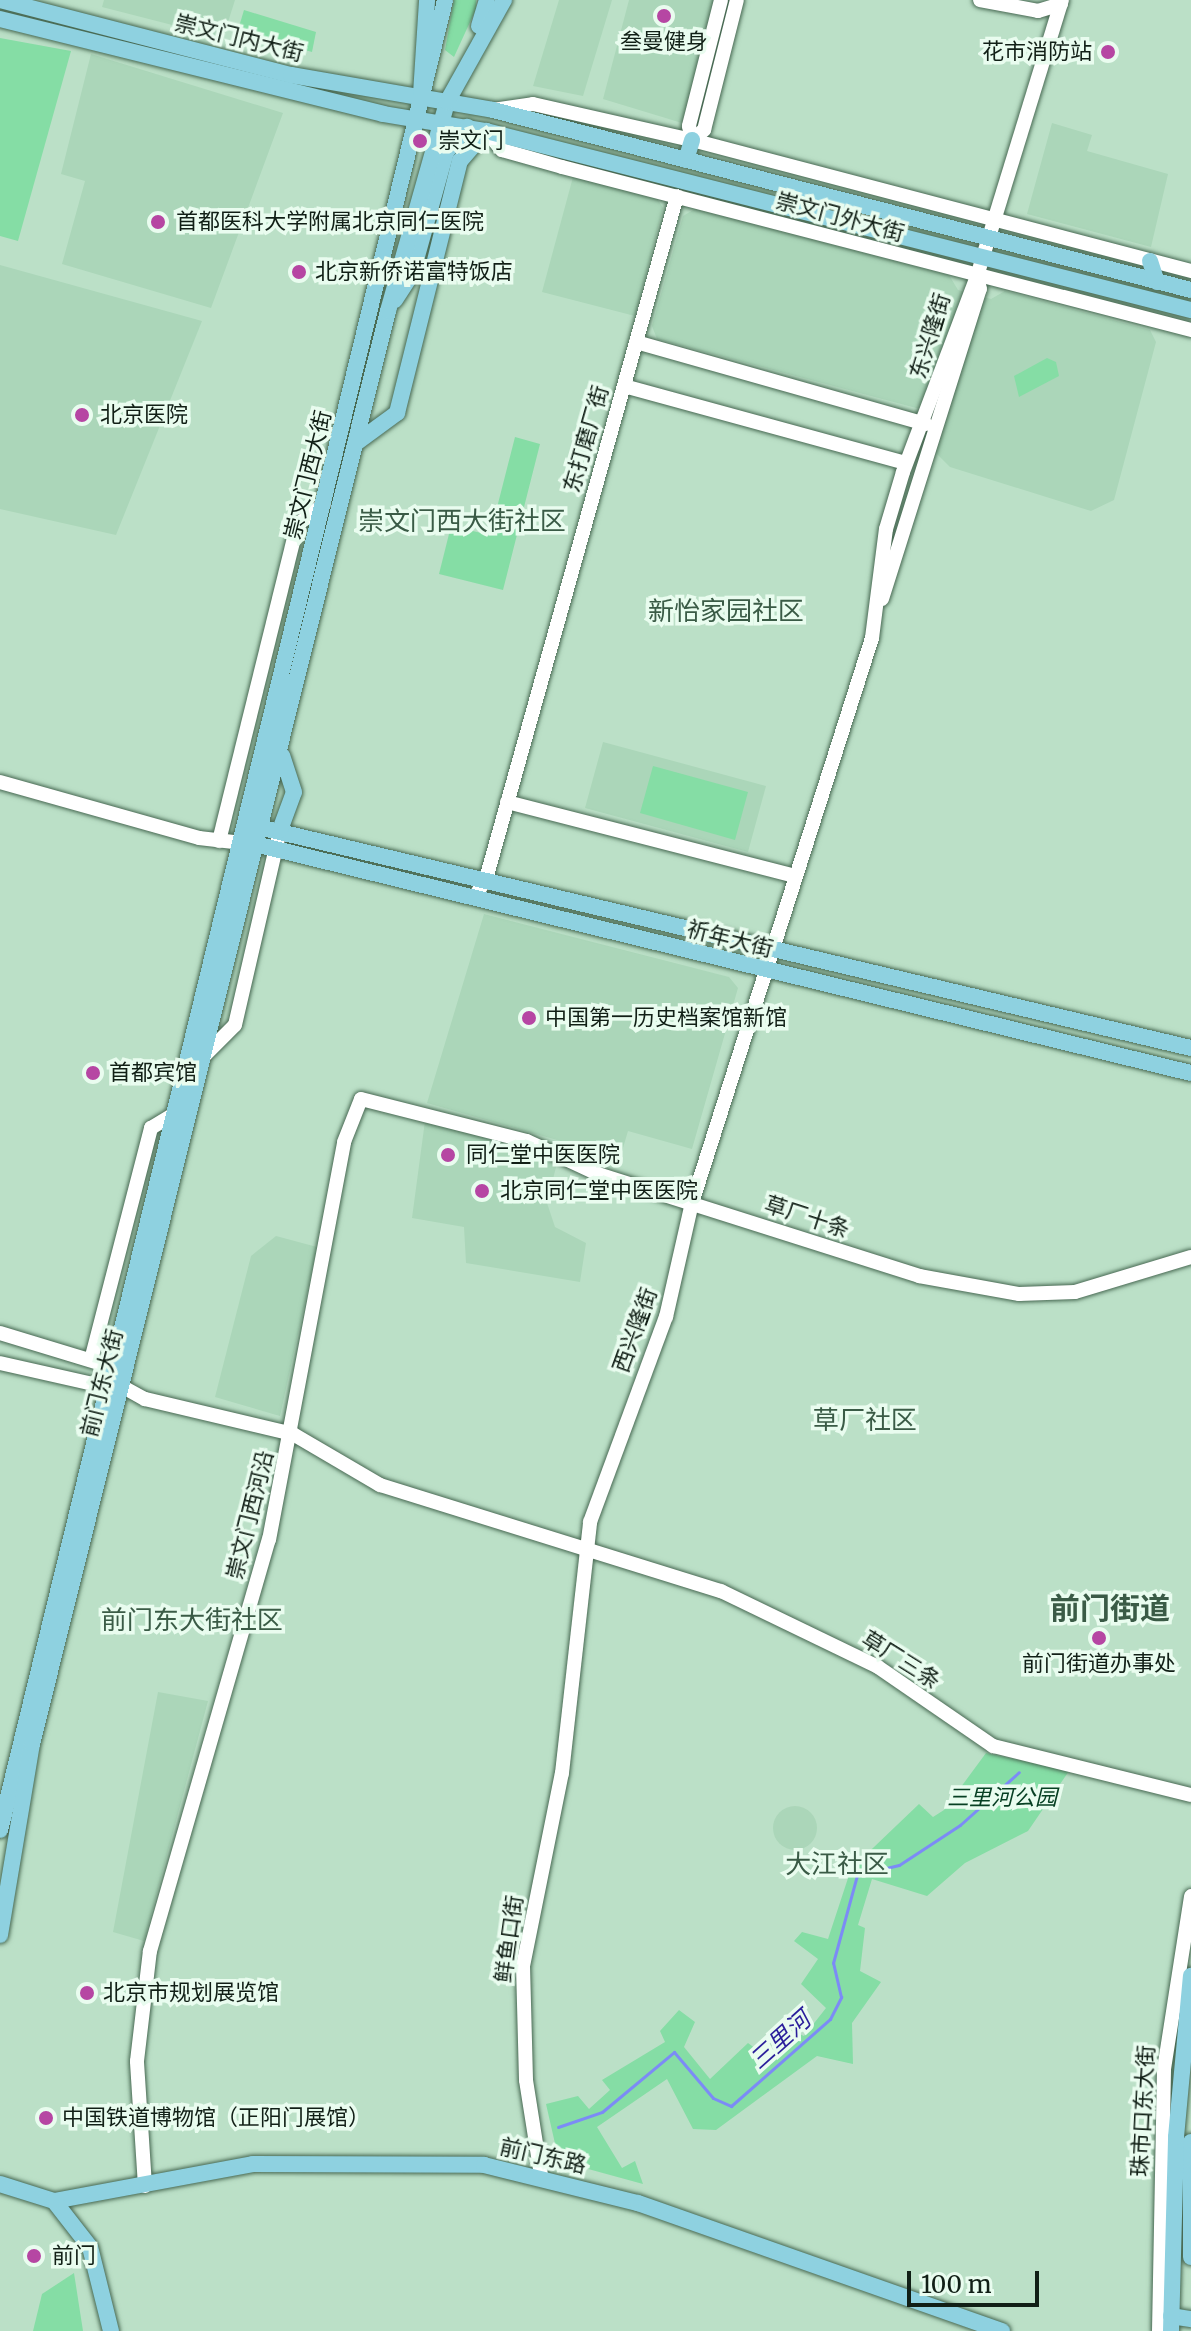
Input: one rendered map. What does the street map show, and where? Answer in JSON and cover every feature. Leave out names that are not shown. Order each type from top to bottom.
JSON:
[{"type":"main road","name":"崇文门内大街","points":[[0,0],[291,75],[422,99]]},
{"type":"main road","points":[[422,99],[427,0]]},
{"type":"main road","points":[[422,99],[445,0]]},
{"type":"main road","points":[[467,61],[487,0]]},
{"type":"main road","points":[[467,61],[504,0]]},
{"type":"main road","name":"崇文门内大街","points":[[0,19],[417,119]]},
{"type":"main road","name":"崇文门西大街","points":[[271,829],[294,792],[281,753],[388,311],[440,122],[467,61]]},
{"type":"main road","name":"崇文门外大街","points":[[422,99],[493,110],[1191,290]]},
{"type":"main road","name":"崇文门西大街","points":[[260,845],[268,738],[422,99]]},
{"type":"main road","name":"崇文门外大街","points":[[417,119],[486,131],[679,188],[983,257],[1191,310]]},
{"type":"main road","points":[[388,311],[412,274],[446,152],[467,127]]},
{"type":"main road","points":[[356,443],[397,413],[460,161],[486,131]]},
{"type":"main road","points":[[686,160],[692,140]]},
{"type":"main road","points":[[1150,261],[1157,282]]},
{"type":"main road","points":[[260,845],[271,829]]},
{"type":"main road","name":"祈年大街","points":[[271,829],[1191,1048]]},
{"type":"main road","name":"祈年大街","points":[[260,845],[1191,1073]]},
{"type":"main road","name":"前门东大街","points":[[0,1935],[18,1800],[260,845]]},
{"type":"main road","name":"前门东大街","points":[[0,1830],[176,1113],[260,845]]},
{"type":"main road","name":"珠市口东大街","points":[[1171,2324],[1176,2137],[1191,1976]]},
{"type":"main road","points":[[1191,2142],[1191,2257]]},
{"type":"main road","name":"前门东路","points":[[54,2201],[312,2161],[443,2161],[541,2175],[1002,2331]]},
{"type":"main road","points":[[0,2184],[54,2201],[90,2247],[111,2331]]},
{"type":"main road","points":[[1171,2324],[1191,2319]]},
{"type":"street","points":[[721,0],[689,126],[692,140],[704,130],[737,0]]},
{"type":"street","points":[[980,0],[1038,11],[1061,2]]},
{"type":"street","points":[[1042,0],[1061,2]]},
{"type":"street","points":[[977,276],[1061,2]]},
{"type":"street","name":"崇文门外大街","points":[[493,110],[533,104],[692,140],[996,216],[1191,271]]},
{"type":"street","name":"崇文门外大街","points":[[679,188],[977,276],[1191,330]]},
{"type":"street","name":"东打磨厂街","points":[[474,898],[486,879],[679,188]]},
{"type":"street","name":"东兴隆街","points":[[881,600],[886,529],[904,467],[926,424],[977,276]]},
{"type":"street","name":"东兴隆街","points":[[766,970],[980,289],[977,276]]},
{"type":"street","points":[[636,342],[926,424]]},
{"type":"street","points":[[622,391],[904,467]]},
{"type":"street","points":[[219,841],[297,525],[324,504]]},
{"type":"street","points":[[236,766],[268,738]]},
{"type":"street","points":[[0,782],[219,841],[260,845]]},
{"type":"street","points":[[507,802],[796,876]]},
{"type":"street","name":"西兴隆街","points":[[570,1710],[590,1522],[666,1317],[692,1203],[766,970]]},
{"type":"street","name":"崇文门西河沿","points":[[145,2186],[137,2061],[150,1951],[293,1434],[355,1104],[367,1099],[418,1113]]},
{"type":"street","points":[[91,1360],[151,1128],[176,1113]]},
{"type":"street","name":"草厂十条","points":[[418,1113],[527,1141],[598,1174],[919,1276],[1019,1294],[1075,1292],[1191,1257]]},
{"type":"street","points":[[110,1294],[138,1265]]},
{"type":"street","points":[[0,1333],[112,1367],[123,1387],[106,1392],[0,1363]]},
{"type":"street","name":"草厂三条","points":[[123,1387],[145,1399],[293,1434],[380,1485],[589,1554],[721,1591],[878,1667],[993,1746],[1191,1795]]},
{"type":"street","name":"鲜鱼口街","points":[[541,2175],[526,2080],[523,1966],[570,1710]]},
{"type":"street","name":"珠市口东大街","points":[[1159,2331],[1164,2069],[1191,1896]]},
{"type":"shaded area","points":[[104,0],[235,0],[223,38],[102,7]]},
{"type":"shaded area","points":[[559,0],[612,0],[583,96],[533,86]]},
{"type":"shaded area","points":[[629,0],[714,0],[682,123],[603,99]]},
{"type":"shaded area","name":"首都医科大学附属北京同仁医院","points":[[91,54],[283,113],[211,308],[62,264],[85,181],[61,174]]},
{"type":"shaded area","points":[[1052,123],[1092,135],[1087,151],[1168,174],[1151,247],[1027,214]]},
{"type":"shaded area","points":[[573,177],[656,197],[663,208],[635,316],[542,292]]},
{"type":"shaded area","points":[[695,209],[949,275],[958,290],[991,299],[1005,291],[1150,330],[1156,342],[1114,500],[1091,511],[950,467],[936,453],[920,409],[657,339],[652,326],[683,216]]},
{"type":"shaded area","name":"北京医院","points":[[0,265],[202,321],[116,535],[0,509]]},
{"type":"shaded area","points":[[603,742],[766,786],[748,852],[585,808]]},
{"type":"shaded area","points":[[484,914],[729,977],[738,988],[692,1149],[628,1131],[620,1158],[427,1103]]},
{"type":"shaded area","name":"北京同仁堂中医医院","points":[[425,1121],[558,1159],[547,1203],[555,1227],[586,1243],[580,1282],[466,1263],[464,1227],[412,1218]]},
{"type":"shaded area","points":[[276,1236],[317,1247],[280,1416],[215,1397],[251,1256]]},
{"type":"shaded area","points":[[158,1692],[208,1701],[144,1941],[113,1932]]},
{"type":"shaded area","points":[[795,1806],[810,1813],[817,1828],[810,1843],[795,1850],[780,1843],[773,1828],[780,1813]]},
{"type":"green space","points":[[454,0],[476,0],[476,9],[454,57],[445,50]]},
{"type":"green space","points":[[244,10],[316,32],[312,52],[238,30]]},
{"type":"green space","points":[[0,38],[71,51],[18,241],[0,236]]},
{"type":"green space","points":[[1047,358],[1056,362],[1059,376],[1019,397],[1014,376]]},
{"type":"green space","points":[[515,437],[540,444],[503,590],[439,574],[451,526],[490,535]]},
{"type":"green space","points":[[653,766],[748,792],[735,840],[640,813]]},
{"type":"green space","name":"三里河公园","points":[[986,1753],[1069,1771],[1028,1831],[965,1863],[927,1896],[872,1879],[858,1925],[865,1928],[860,1971],[881,1982],[852,2023],[853,2064],[817,2056],[716,2130],[693,2129],[667,2079],[597,2127],[622,2168],[635,2161],[643,2184],[559,2161],[546,2104],[578,2096],[589,2109],[610,2090],[602,2080],[665,2042],[660,2031],[679,2010],[695,2022],[684,2047],[710,2079],[748,2043],[768,2058],[795,2032],[804,2036],[826,2008],[801,1984],[818,1959],[794,1941],[802,1932],[828,1939],[851,1869],[919,1804],[933,1817],[944,1810]]},
{"type":"green space","points":[[74,2273],[83,2331],[33,2331],[42,2294]]},
{"type":"waterway","name":"三里河","points":[[558,2127],[602,2112],[674,2052],[713,2098],[731,2106],[830,2019],[841,1997],[833,1963],[857,1875],[899,1865],[960,1825],[1019,1772]]},
{"type":"place","name":"叁曼健身","points":[[664,16]]},
{"type":"place","name":"花市消防站","points":[[1108,52]]},
{"type":"place","name":"崇文门","points":[[420,141]]},
{"type":"place","name":"首都医科大学附属北京同仁医院","points":[[158,222]]},
{"type":"place","name":"北京新侨诺富特饭店","points":[[299,272]]},
{"type":"place","name":"北京医院","points":[[82,415]]},
{"type":"place","name":"中国第一历史档案馆新馆","points":[[529,1018]]},
{"type":"place","name":"首都宾馆","points":[[93,1073]]},
{"type":"place","name":"同仁堂中医医院","points":[[448,1155]]},
{"type":"place","name":"北京同仁堂中医医院","points":[[482,1191]]},
{"type":"place","name":"前门街道办事处","points":[[1099,1638]]},
{"type":"place","name":"北京市规划展览馆","points":[[87,1993]]},
{"type":"place","name":"中国铁道博物馆（正阳门展馆）","points":[[46,2118]]},
{"type":"place","name":"前门","points":[[34,2256]]},
{"type":"district","name":"崇文门西大街社区","points":[[462,521]]},
{"type":"district","name":"新怡家园社区","points":[[726,611]]},
{"type":"district","name":"草厂社区","points":[[865,1420]]},
{"type":"district","name":"前门街道","points":[[1110,1608]]},
{"type":"district","name":"前门东大街社区","points":[[192,1620]]},
{"type":"district","name":"大江社区","points":[[837,1864]]}]
